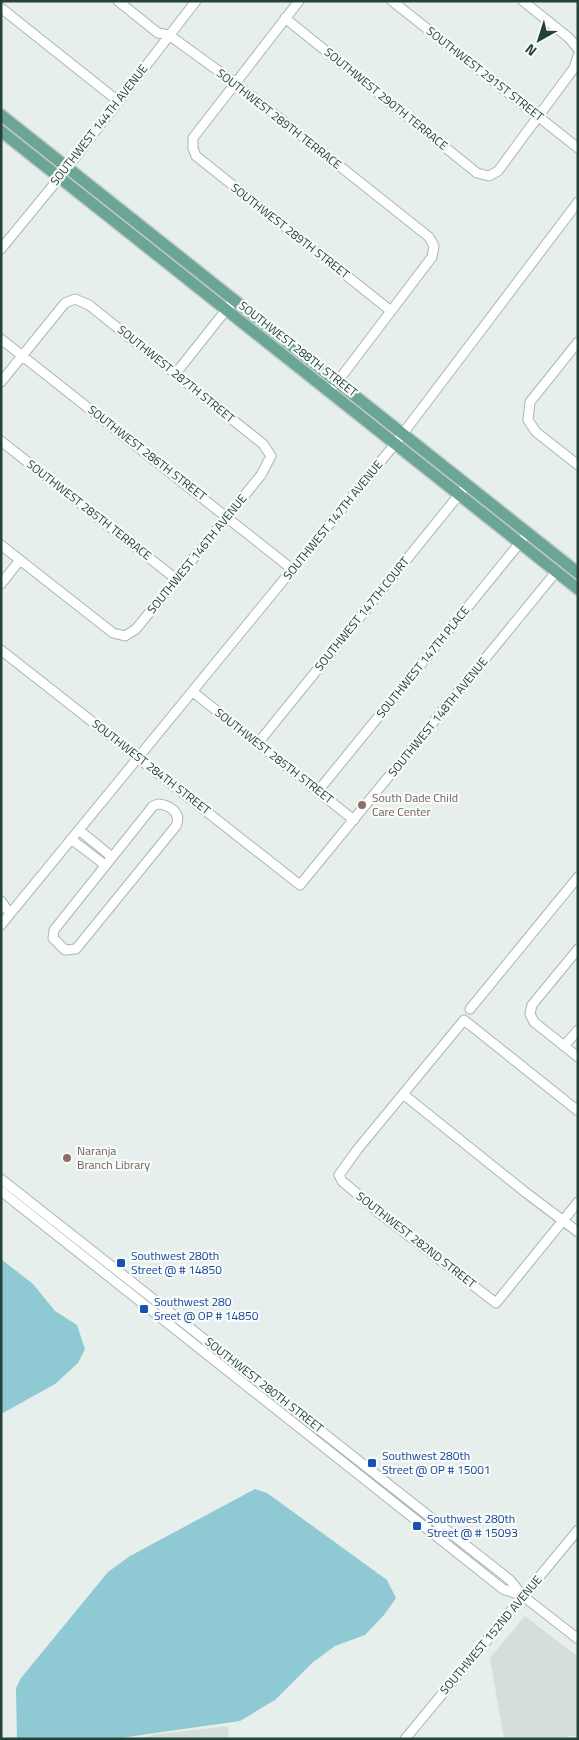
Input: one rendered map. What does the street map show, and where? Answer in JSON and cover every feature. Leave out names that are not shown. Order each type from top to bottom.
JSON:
[{"type":"main road","name":"SOUTHWEST 288TH STREET","points":[[3,120],[67,168],[578,573]]},
{"type":"main road","name":"SOUTHWEST 288TH STREET","points":[[1,131],[578,589]]},
{"type":"street","name":"SOUTHWEST 289TH TERRACE","points":[[118,1],[158,33],[170,35],[235,84],[429,237],[434,246],[432,257],[391,311]]},
{"type":"street","name":"SOUTHWEST 144TH AVENUE","points":[[1,249],[60,177],[196,1]]},
{"type":"street","points":[[235,84],[299,1]]},
{"type":"street","name":"SOUTHWEST 291ST STREET","points":[[392,1],[578,148]]},
{"type":"street","points":[[522,1],[569,38],[578,48]]},
{"type":"street","points":[[1,8],[118,101]]},
{"type":"street","name":"SOUTHWEST 290TH TERRACE","points":[[285,18],[477,173],[489,176],[498,171],[539,117]]},
{"type":"street","points":[[539,117],[574,68],[578,56]]},
{"type":"street","name":"SOUTHWEST 289TH STREET","points":[[235,84],[193,138],[192,148],[196,156],[391,311]]},
{"type":"street","name":"SOUTHWEST 147TH AVENUE","points":[[1,925],[6,913],[139,758],[403,434],[578,202]]},
{"type":"street","name":"SOUTHWEST 287TH STREET","points":[[23,355],[65,303],[74,299],[89,305],[263,444],[271,456]]},
{"type":"street","points":[[176,373],[234,300]]},
{"type":"street","points":[[330,392],[391,311]]},
{"type":"street","name":"SOUTHWEST 286TH STREET","points":[[1,338],[292,569]]},
{"type":"street","points":[[578,342],[530,402],[528,420],[536,432],[578,465]]},
{"type":"street","points":[[1,382],[23,355]]},
{"type":"street","name":"SOUTHWEST 285TH TERRACE","points":[[1,441],[176,579]]},
{"type":"street","name":"SOUTHWEST 146TH AVENUE","points":[[20,560],[113,634],[125,636],[136,629],[262,475],[271,456]]},
{"type":"street","name":"SOUTHWEST 147TH COURT","points":[[258,743],[467,484]]},
{"type":"street","name":"SOUTHWEST 147TH PLACE","points":[[318,791],[528,533]]},
{"type":"street","points":[[1,545],[20,560],[1,584]]},
{"type":"street","name":"SOUTHWEST 148TH AVENUE","points":[[300,885],[556,572]]},
{"type":"street","name":"SOUTHWEST 284TH STREET","points":[[1,650],[300,885]]},
{"type":"street","name":"SOUTHWEST 285TH STREET","points":[[193,692],[354,820]]},
{"type":"street","points":[[166,804],[176,813],[178,818],[176,826],[76,949],[72,951],[65,950],[53,938],[54,930],[105,866],[153,806],[166,804]]},
{"type":"street","points":[[79,830],[112,857]]},
{"type":"street","points":[[71,839],[105,866]]},
{"type":"street","points":[[470,1009],[578,877]]},
{"type":"street","points":[[1,901],[6,913]]},
{"type":"street","points":[[578,949],[532,1005],[530,1010],[531,1019],[534,1022],[578,1057]]},
{"type":"street","points":[[578,1111],[464,1020],[403,1094],[578,1232]]},
{"type":"street","points":[[564,1046],[578,1030]]},
{"type":"street","name":"SOUTHWEST 282ND STREET","points":[[403,1094],[338,1175],[342,1181],[383,1216],[496,1303],[563,1220]]},
{"type":"street","name":"SOUTHWEST 280TH STREET","points":[[1,1179],[510,1580],[523,1596],[578,1639]]},
{"type":"street","name":"SOUTHWEST 280TH STREET","points":[[1,1191],[503,1589],[523,1596]]},
{"type":"street","points":[[563,1220],[578,1202]]},
{"type":"street","points":[[89,1260],[96,1252]]},
{"type":"street","points":[[140,1300],[145,1291]]},
{"type":"street","points":[[201,1349],[207,1340]]},
{"type":"street","points":[[271,1404],[277,1395]]},
{"type":"street","points":[[358,1474],[365,1465]]},
{"type":"street","points":[[412,1516],[419,1508]]},
{"type":"street","name":"SOUTHWEST 152ND AVENUE","points":[[405,1739],[578,1530]]},
{"type":"street","points":[[460,1554],[466,1545]]},
{"type":"shaded area","points":[[525,1616],[578,1657],[578,1735],[555,1739],[504,1739],[490,1658]]},
{"type":"shaded area","points":[[228,1726],[229,1739],[136,1739],[157,1734]]},
{"type":"water","points":[[1,1259],[33,1284],[55,1311],[77,1325],[85,1349],[78,1363],[55,1384],[1,1414]]},
{"type":"water","points":[[255,1489],[267,1493],[387,1580],[396,1598],[384,1615],[365,1635],[335,1646],[312,1663],[275,1700],[240,1721],[113,1739],[17,1739],[16,1688],[21,1678],[108,1572],[130,1556]]},
{"type":"place","name":"South Dade Child Care Center","points":[[362,805]]},
{"type":"place","name":"Naranja Branch Library","points":[[67,1158]]},
{"type":"place","name":"Southwest 280th Street @ # 14850","points":[[121,1263]]},
{"type":"place","name":"Southwest 280 Sreet @ OP # 14850","points":[[144,1309]]},
{"type":"place","name":"Southwest 280th Street @ OP # 15001","points":[[372,1463]]},
{"type":"place","name":"Southwest 280th Street @ # 15093","points":[[417,1526]]}]
